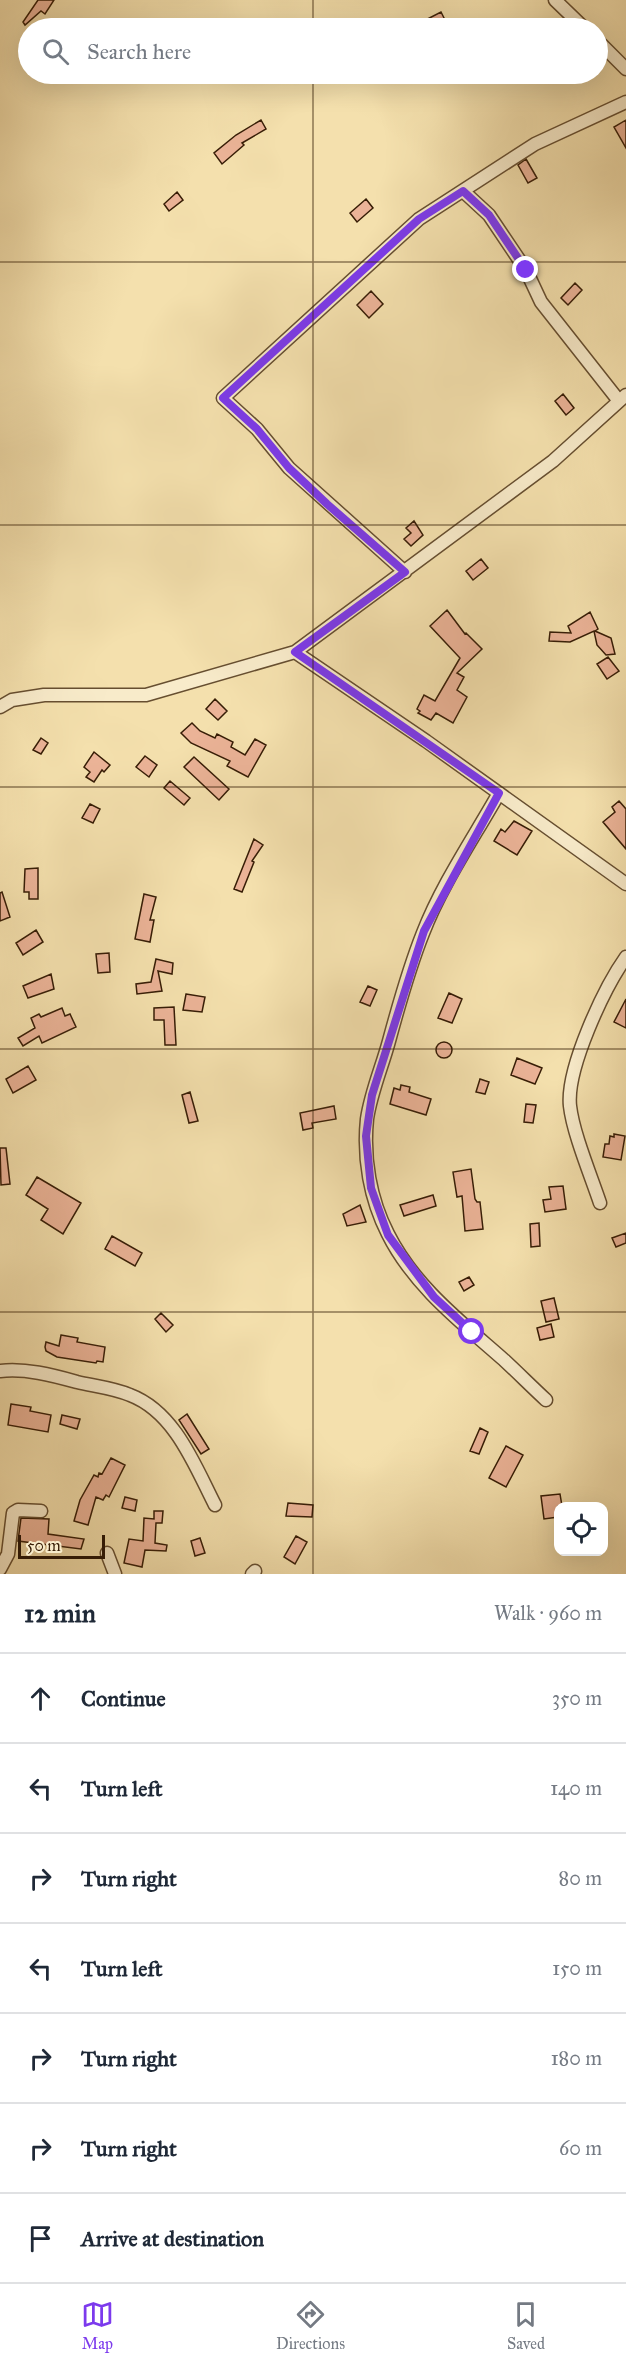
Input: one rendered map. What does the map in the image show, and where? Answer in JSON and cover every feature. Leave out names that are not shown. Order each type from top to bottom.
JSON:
[{"type":"street","points":[[555,0],[574,18]]},
{"type":"street","points":[[608,52],[626,69]]},
{"type":"street","points":[[405,572],[304,482],[257,429],[223,398],[419,219],[535,144],[626,102]]},
{"type":"street","points":[[0,707],[12,700],[44,695],[146,696],[295,652],[553,461],[622,398],[541,302],[526,270],[489,215],[463,191]]},
{"type":"street","points":[[295,652],[626,884]]},
{"type":"street","points":[[499,793],[445,888],[424,931],[413,961],[372,1095],[366,1136],[368,1170],[378,1210],[388,1235],[414,1272],[452,1315],[546,1401]]},
{"type":"street","points":[[600,1203],[570,1109],[571,1086],[583,1043],[601,1002],[626,957]]},
{"type":"street","points":[[0,1371],[12,1369],[54,1376],[131,1395],[152,1407],[169,1424],[183,1445],[215,1505]]},
{"type":"street","points":[[0,1569],[8,1554],[13,1513],[18,1510],[41,1511]]},
{"type":"street","points":[[107,1553],[115,1574]]},
{"type":"building","points":[[38,0],[54,0],[45,14],[41,11],[33,18],[26,18]]},
{"type":"building","points":[[441,12],[444,18],[429,18]]},
{"type":"building","points":[[261,120],[266,129],[242,143],[244,145],[222,164],[214,153],[236,135]]},
{"type":"building","points":[[626,120],[626,148],[614,127]]},
{"type":"building","points":[[526,159],[537,178],[528,183],[518,165]]},
{"type":"building","points":[[177,192],[183,200],[169,211],[164,204]]},
{"type":"building","points":[[366,199],[373,208],[357,222],[350,213]]},
{"type":"building","points":[[575,283],[582,290],[568,305],[561,298]]},
{"type":"building","points":[[371,291],[383,304],[369,318],[357,305]]},
{"type":"building","points":[[563,394],[574,408],[566,415],[555,401]]},
{"type":"building","points":[[414,521],[423,535],[411,546],[404,539],[411,533],[406,528]]},
{"type":"building","points":[[481,559],[488,568],[473,580],[466,571]]},
{"type":"building","points":[[447,610],[465,634],[482,649],[457,673],[464,677],[457,690],[467,697],[453,723],[436,713],[431,720],[418,713],[420,711],[417,709],[424,695],[435,701],[460,658],[430,626]]},
{"type":"building","points":[[590,612],[598,629],[595,631],[611,638],[615,654],[606,655],[597,645],[594,631],[570,642],[549,641],[550,632],[571,633],[568,626]]},
{"type":"building","points":[[608,657],[619,671],[607,679],[597,664]]},
{"type":"building","points":[[215,699],[227,711],[218,720],[206,709]]},
{"type":"building","points":[[192,723],[200,731],[215,738],[217,734],[233,742],[231,747],[245,755],[255,739],[266,745],[248,777],[227,766],[230,761],[191,743],[181,733]]},
{"type":"building","points":[[41,738],[48,743],[41,754],[33,750]]},
{"type":"building","points":[[94,752],[110,765],[104,772],[102,770],[94,782],[86,777],[90,772],[84,767]]},
{"type":"building","points":[[145,756],[157,765],[149,777],[136,767]]},
{"type":"building","points":[[194,757],[229,789],[219,800],[184,767]]},
{"type":"building","points":[[170,781],[190,798],[184,805],[164,788]]},
{"type":"building","points":[[619,801],[626,809],[626,849],[603,822],[615,812],[612,807]]},
{"type":"building","points":[[90,804],[100,809],[93,823],[82,818]]},
{"type":"building","points":[[514,821],[532,831],[517,855],[494,841],[501,829],[505,832]]},
{"type":"building","points":[[254,839],[263,845],[252,861],[254,862],[242,892],[234,889]]},
{"type":"building","points":[[38,868],[38,899],[29,899],[29,892],[24,892],[25,869]]},
{"type":"building","points":[[2,892],[10,917],[0,921],[0,893]]},
{"type":"building","points":[[144,894],[156,897],[150,920],[154,920],[150,942],[135,939]]},
{"type":"building","points":[[36,930],[43,942],[23,955],[16,943]]},
{"type":"building","points":[[109,953],[110,972],[98,973],[96,954]]},
{"type":"building","points":[[156,959],[173,963],[172,974],[158,971],[162,991],[137,994],[136,984],[151,982]]},
{"type":"building","points":[[51,974],[54,989],[28,998],[23,986]]},
{"type":"building","points":[[368,986],[377,990],[370,1006],[360,1002]]},
{"type":"building","points":[[449,993],[462,999],[452,1023],[438,1018]]},
{"type":"building","points":[[186,994],[205,997],[202,1012],[183,1010]]},
{"type":"building","points":[[626,999],[626,1028],[614,1022]]},
{"type":"building","points":[[174,1007],[176,1045],[165,1045],[164,1020],[154,1020],[154,1008]]},
{"type":"building","points":[[62,1008],[65,1016],[70,1014],[76,1027],[42,1043],[39,1036],[23,1046],[18,1038],[35,1028],[31,1018],[39,1014],[41,1017]]},
{"type":"building","points":[[444,1042],[452,1050],[444,1058],[436,1050]]},
{"type":"building","points":[[517,1058],[542,1068],[535,1084],[511,1075]]},
{"type":"building","points":[[28,1066],[36,1080],[13,1093],[6,1079]]},
{"type":"building","points":[[480,1079],[489,1082],[485,1094],[476,1092]]},
{"type":"building","points":[[401,1085],[410,1087],[409,1092],[431,1099],[426,1115],[390,1104],[394,1088],[400,1090]]},
{"type":"building","points":[[190,1092],[198,1121],[189,1123],[182,1095]]},
{"type":"building","points":[[526,1104],[536,1105],[533,1123],[524,1122]]},
{"type":"building","points":[[334,1106],[336,1119],[312,1123],[313,1128],[303,1130],[300,1113]]},
{"type":"building","points":[[614,1134],[625,1136],[621,1160],[603,1157],[605,1144],[609,1144],[610,1136],[614,1137]]},
{"type":"building","points":[[0,1148],[6,1148],[10,1184],[1,1185]]},
{"type":"building","points":[[471,1169],[475,1199],[480,1202],[483,1229],[465,1231],[462,1196],[457,1197],[453,1172]]},
{"type":"building","points":[[37,1177],[81,1203],[63,1234],[41,1220],[48,1209],[26,1195]]},
{"type":"building","points":[[563,1186],[566,1209],[545,1212],[543,1200],[551,1199],[549,1187]]},
{"type":"building","points":[[433,1195],[436,1206],[404,1216],[400,1205]]},
{"type":"building","points":[[360,1205],[366,1222],[347,1226],[343,1214]]},
{"type":"building","points":[[539,1223],[540,1246],[531,1247],[530,1224]]},
{"type":"building","points":[[626,1233],[626,1243],[616,1247],[612,1238]]},
{"type":"building","points":[[112,1236],[142,1253],[135,1266],[105,1249]]},
{"type":"building","points":[[469,1277],[474,1285],[464,1291],[459,1282]]},
{"type":"building","points":[[554,1298],[559,1319],[546,1322],[541,1301]]},
{"type":"building","points":[[161,1313],[173,1325],[166,1332],[155,1319]]},
{"type":"building","points":[[551,1324],[554,1337],[540,1340],[537,1328]]},
{"type":"building","points":[[61,1335],[78,1338],[77,1342],[105,1347],[103,1362],[57,1357],[46,1351],[46,1342],[59,1346]]},
{"type":"building","points":[[11,1404],[31,1407],[30,1411],[51,1415],[48,1432],[8,1425]]},
{"type":"building","points":[[187,1414],[209,1449],[201,1454],[179,1420]]},
{"type":"building","points":[[62,1415],[80,1419],[77,1429],[60,1424]]},
{"type":"building","points":[[480,1428],[488,1432],[479,1454],[470,1451]]},
{"type":"building","points":[[506,1446],[523,1455],[506,1487],[489,1478]]},
{"type":"building","points":[[111,1458],[125,1465],[109,1497],[106,1495],[103,1500],[96,1497],[88,1525],[74,1521],[80,1500],[94,1475],[98,1477],[99,1473],[102,1474]]},
{"type":"building","points":[[560,1494],[561,1502],[554,1502],[554,1518],[544,1519],[541,1496]]},
{"type":"building","points":[[125,1497],[137,1500],[135,1511],[122,1508]]},
{"type":"building","points":[[288,1503],[313,1505],[312,1517],[286,1516]]},
{"type":"building","points":[[154,1511],[163,1511],[162,1523],[156,1523],[155,1543],[167,1545],[166,1551],[145,1550],[142,1567],[124,1563],[129,1539],[143,1541],[144,1518],[154,1519]]},
{"type":"building","points":[[21,1518],[49,1519],[48,1534],[84,1539],[81,1549],[18,1541]]},
{"type":"building","points":[[296,1536],[307,1542],[295,1564],[284,1557]]},
{"type":"building","points":[[200,1538],[205,1553],[195,1556],[191,1541]]},
{"type":"route","points":[[472,1332],[434,1297],[388,1235],[371,1188],[366,1136],[372,1095],[398,1006],[424,931],[445,888],[499,793],[295,652],[405,572],[289,468],[257,429],[223,398],[419,219],[463,191],[489,215],[526,270]]}]
